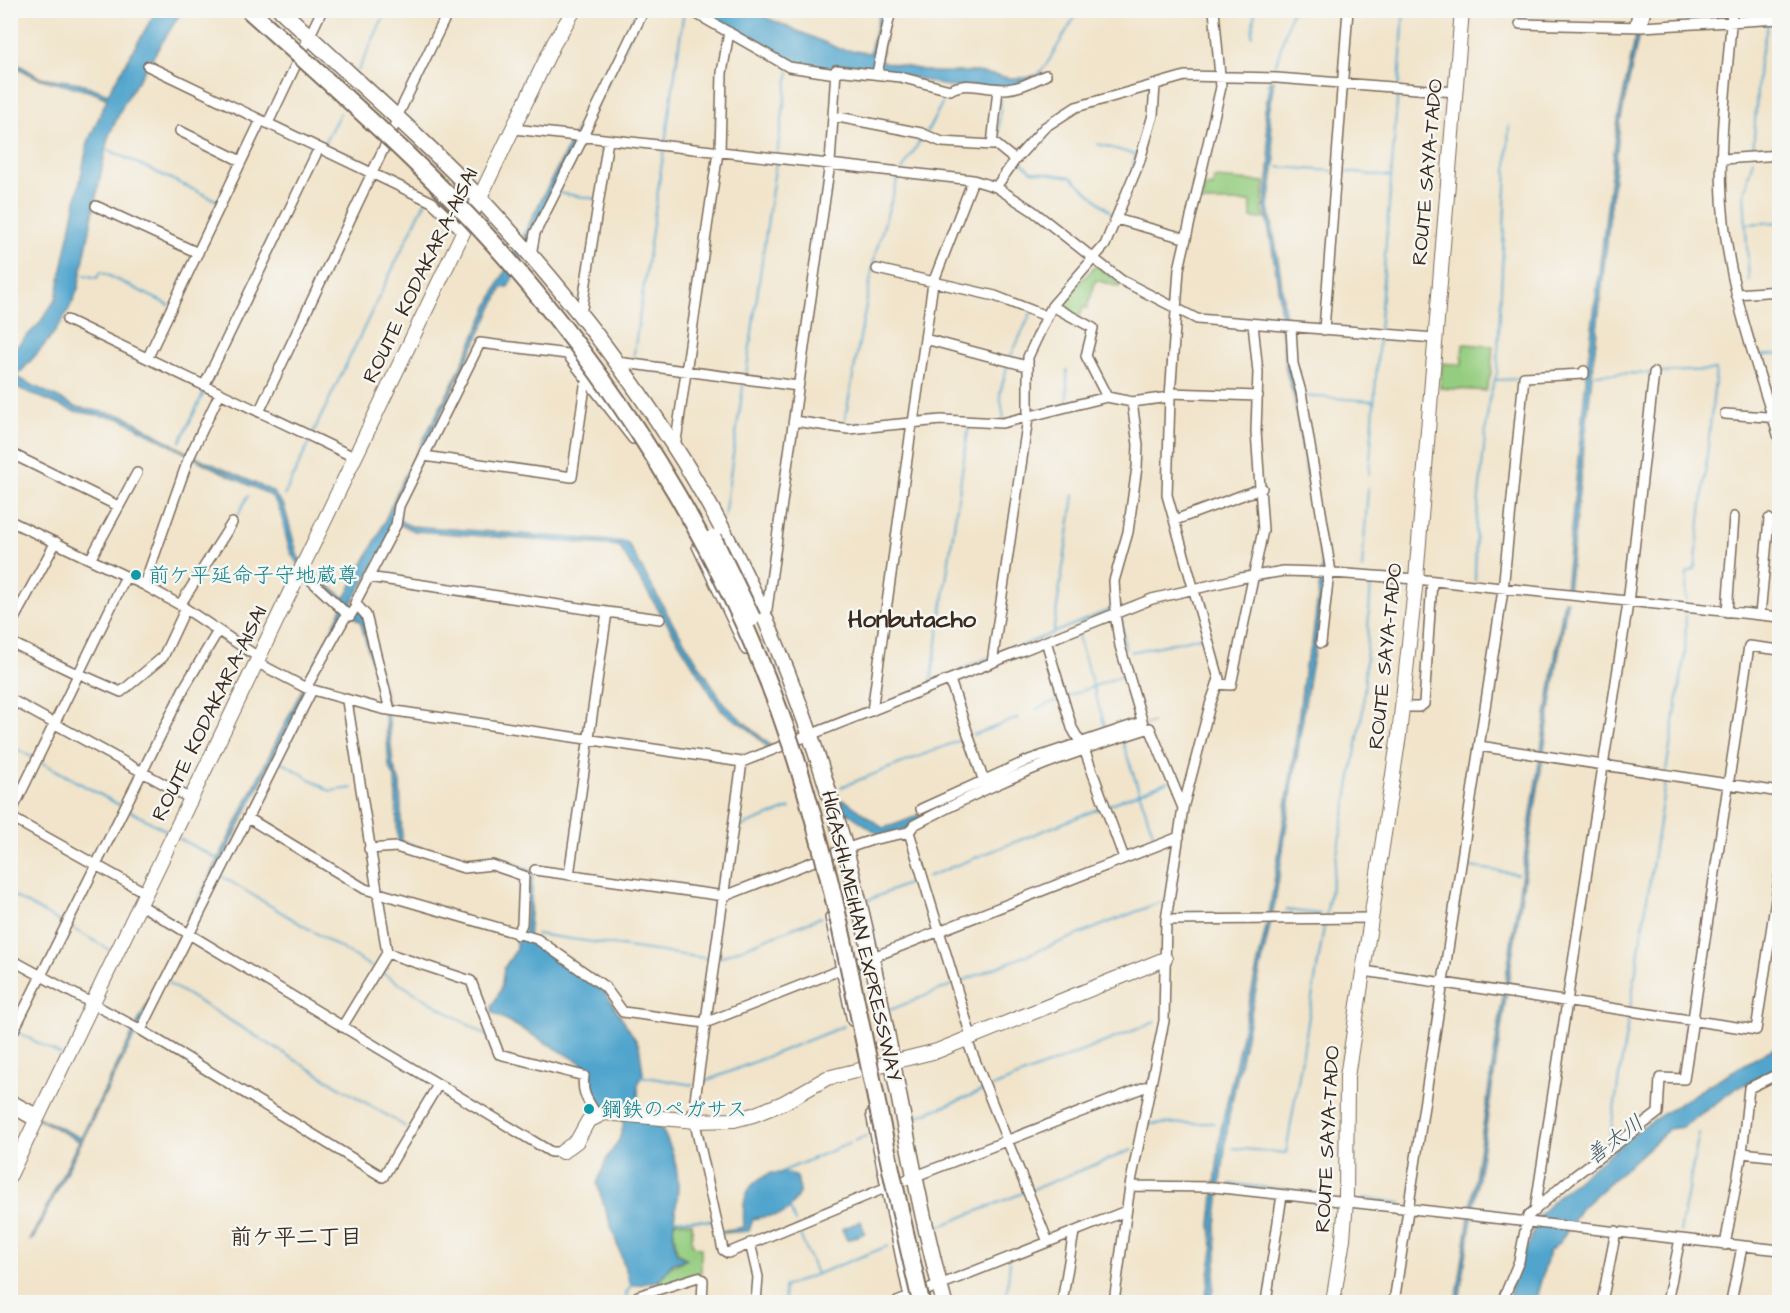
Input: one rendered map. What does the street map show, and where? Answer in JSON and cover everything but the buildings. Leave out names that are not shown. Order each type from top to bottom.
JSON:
[{"type":"highway","name":"HIGASHI-MEIHAN EXPRESSWAY","points":[[249,10],[399,148],[507,259],[561,323],[603,380],[651,451],[690,516],[760,662],[793,749],[816,824],[845,946],[913,1301]]},
{"type":"highway","name":"HIGASHI-MEIHAN EXPRESSWAY","points":[[265,10],[407,141],[514,250],[612,374],[661,446],[699,511],[770,657],[803,745],[826,821],[846,899],[933,1302]]},
{"type":"main road","points":[[281,10],[398,118],[480,199],[530,254],[617,362],[673,444],[729,544],[765,621],[811,734],[845,849],[870,956],[914,1177],[944,1302]]},
{"type":"main road","name":"ROUTE KODAKARA-AISAI","points":[[10,1175],[554,43],[574,10]]},
{"type":"main road","name":"ROUTE SAYA-TADO","points":[[1333,1302],[1346,1201],[1347,1077],[1402,707],[1416,579],[1462,10]]},
{"type":"main road","points":[[561,1152],[577,1141],[588,1121],[597,1115],[620,1113],[696,1121],[734,1120],[753,1115],[783,1103],[827,1078],[938,1051],[1165,959]]},
{"type":"street","points":[[148,357],[242,161],[310,38],[322,10]]},
{"type":"street","points":[[259,412],[374,174],[448,10]]},
{"type":"street","points":[[530,254],[535,233],[644,10]]},
{"type":"street","points":[[690,10],[789,67],[836,74]]},
{"type":"street","points":[[879,68],[891,10]]},
{"type":"street","points":[[1114,1302],[1130,1186],[1164,1021],[1166,920],[1183,808],[1219,679],[1167,495],[1175,309],[1184,238],[1197,199],[1221,77],[1214,10]]},
{"type":"street","points":[[1324,330],[1348,10]]},
{"type":"street","points":[[1638,10],[1638,27]]},
{"type":"street","points":[[1638,27],[1646,10]]},
{"type":"street","points":[[1732,10],[1723,159],[1723,211],[1736,294],[1776,419],[1779,441]]},
{"type":"street","points":[[1520,24],[1638,27],[1779,19]]},
{"type":"street","points":[[673,444],[676,441],[719,152],[722,73],[729,32]]},
{"type":"street","points":[[148,66],[432,202],[463,232]]},
{"type":"street","points":[[765,621],[830,163],[836,74],[840,69],[879,68],[949,90],[962,85],[998,89],[1017,88],[1046,75]]},
{"type":"street","points":[[996,187],[1015,160],[1045,127],[1076,107],[1189,76],[1272,78],[1455,92]]},
{"type":"street","points":[[992,663],[1028,418],[1028,357],[1052,306],[1106,245],[1138,163],[1153,115],[1155,85]]},
{"type":"street","points":[[994,143],[998,89]]},
{"type":"street","points":[[833,116],[924,134],[942,142],[994,143],[1015,160]]},
{"type":"street","points":[[514,129],[973,180],[996,187],[1033,211],[1121,280],[1197,319],[1434,338]]},
{"type":"street","points":[[180,131],[242,161]]},
{"type":"street","points":[[581,315],[608,140]]},
{"type":"street","points":[[205,384],[319,148]]},
{"type":"street","points":[[1723,159],[1779,155]]},
{"type":"street","points":[[872,711],[933,283],[973,180]]},
{"type":"street","points":[[96,206],[198,253]]},
{"type":"street","points":[[1116,219],[1184,238]]},
{"type":"street","points":[[877,269],[995,296],[1046,316]]},
{"type":"street","points":[[1736,294],[1779,291]]},
{"type":"street","points":[[1052,306],[1093,328],[1086,356],[1107,397]]},
{"type":"street","points":[[67,320],[356,458]]},
{"type":"street","points":[[1217,684],[1231,685],[1263,530],[1262,488],[1256,431],[1258,396],[1253,324]]},
{"type":"street","points":[[1286,327],[1301,392],[1327,572],[1321,643]]},
{"type":"street","points":[[925,339],[1027,366]]},
{"type":"street","points":[[138,1029],[248,818],[306,688],[348,611],[355,603],[396,525],[398,514],[424,456],[483,342],[567,354],[644,453],[693,538],[755,669],[784,747],[818,860],[863,1070],[885,1188],[913,1301]]},
{"type":"street","points":[[617,362],[798,386]]},
{"type":"street","points":[[1394,1302],[1503,590],[1524,377],[1584,375],[1584,371]]},
{"type":"street","points":[[1535,1211],[1628,603],[1654,374]]},
{"type":"street","points":[[424,456],[572,477],[585,386],[591,382]]},
{"type":"street","points":[[144,585],[191,455],[220,393]]},
{"type":"street","points":[[794,421],[848,429],[940,420],[1002,423],[1107,397],[1132,402],[1170,395],[1258,396]]},
{"type":"street","points":[[1132,402],[1138,437],[1137,467],[1128,532],[1114,581],[1120,646],[1143,726]]},
{"type":"street","points":[[1725,414],[1776,419]]},
{"type":"street","points":[[10,453],[118,506]]},
{"type":"street","points":[[91,558],[137,473]]},
{"type":"street","points":[[1175,520],[1262,488]]},
{"type":"street","points":[[1727,612],[1734,517]]},
{"type":"street","points":[[1760,615],[1769,519]]},
{"type":"street","points":[[10,521],[144,585],[218,631],[257,660],[306,688],[386,710],[742,762],[1152,598],[1193,587],[1254,576],[1284,572],[1327,572],[1416,579],[1503,590],[1779,617]]},
{"type":"street","points":[[10,642],[122,692],[163,657],[183,608],[232,523]]},
{"type":"street","points":[[10,626],[56,542]]},
{"type":"street","points":[[303,566],[348,611],[366,615],[386,710]]},
{"type":"street","points":[[126,576],[56,725],[10,816],[97,866],[187,932],[342,1027],[551,1152],[561,1152]]},
{"type":"street","points":[[368,577],[660,619]]},
{"type":"street","points":[[1402,707],[1419,707],[1424,704],[1432,581]]},
{"type":"street","points":[[569,875],[607,612]]},
{"type":"street","points":[[10,1038],[184,688],[218,631]]},
{"type":"street","points":[[1046,641],[1072,728],[1082,747],[1124,858]]},
{"type":"street","points":[[1502,1302],[1520,1260],[1529,1222],[1528,1216],[1569,1180],[1658,1113],[1660,1078],[1684,1079],[1749,646],[1779,650]]},
{"type":"street","points":[[950,680],[985,783]]},
{"type":"street","points":[[10,699],[191,799]]},
{"type":"street","points":[[342,1027],[387,953],[375,890],[347,701]]},
{"type":"street","points":[[921,808],[1143,726],[1150,728],[1183,808]]},
{"type":"street","points":[[1479,746],[1779,792]]},
{"type":"street","points":[[742,762],[693,1114],[723,1250],[728,1252],[1150,1084]]},
{"type":"street","points":[[535,870],[725,896],[875,838],[909,832],[914,825],[985,783]]},
{"type":"street","points":[[248,818],[365,889],[375,890],[537,939],[605,987],[622,1012],[705,1023],[870,956],[1179,837]]},
{"type":"street","points":[[909,832],[969,1037],[1007,1141],[1048,1242]]},
{"type":"street","points":[[369,849],[396,847],[464,868],[492,865],[524,876],[522,936]]},
{"type":"street","points":[[1364,971],[1756,1030],[1779,873]]},
{"type":"street","points":[[1166,920],[1372,918]]},
{"type":"street","points":[[1769,947],[1779,949]]},
{"type":"street","points":[[387,953],[471,981],[499,1054],[584,1076],[582,1088],[584,1095],[597,1115]]},
{"type":"street","points":[[10,958],[138,1029],[383,1177],[438,1084]]},
{"type":"street","points":[[1725,1245],[1742,1153],[1749,1088],[1779,1073]]},
{"type":"street","points":[[10,1099],[38,1118]]},
{"type":"street","points":[[10,1107],[38,1118]]},
{"type":"street","points":[[1742,1153],[1779,1157]]},
{"type":"street","points":[[1130,1186],[1217,1187],[1779,1250]]},
{"type":"street","points":[[1266,1302],[1282,1195]]},
{"type":"street","points":[[897,1302],[913,1301],[940,1285],[1126,1211]]},
{"type":"street","points":[[1062,1302],[1074,1232]]},
{"type":"street","points":[[1602,1302],[1616,1232]]},
{"type":"street","points":[[1667,1302],[1680,1239]]},
{"type":"street","points":[[750,1243],[758,1277],[756,1302]]},
{"type":"street","points":[[1731,1302],[1742,1246]]},
{"type":"street","points":[[638,1302],[638,1296],[643,1293],[698,1277],[703,1280],[702,1302]]},
{"type":"green space","points":[[1214,178],[1265,182],[1262,209],[1265,219],[1251,218],[1251,202],[1202,202],[1204,186],[1213,187]]},
{"type":"green space","points":[[1096,266],[1121,284],[1119,287],[1096,280],[1087,308],[1083,307],[1079,318],[1058,304]]},
{"type":"green space","points":[[1463,344],[1493,346],[1491,373],[1486,391],[1440,388],[1442,363],[1462,365]]},
{"type":"green space","points":[[675,1221],[692,1223],[692,1243],[695,1247],[701,1248],[701,1272],[660,1285],[659,1281],[670,1267],[687,1259],[677,1252],[673,1227]]},
{"type":"water","points":[[156,11],[182,11],[125,101],[108,138],[78,289],[59,325],[16,377],[76,407],[125,416],[188,453],[272,491],[284,506],[298,557],[319,578],[345,598],[455,379],[498,285],[637,11],[642,11],[508,287],[502,288],[397,504],[400,521],[411,526],[627,542],[672,622],[724,704],[772,747],[769,749],[751,731],[721,710],[619,546],[414,531],[398,524],[352,602],[363,614],[387,703],[393,765],[400,783],[402,842],[465,861],[492,857],[512,862],[533,872],[528,940],[532,944],[539,945],[605,992],[639,1045],[643,1073],[638,1085],[639,1118],[656,1120],[672,1151],[678,1185],[673,1226],[674,1244],[677,1254],[687,1259],[673,1263],[658,1281],[632,1286],[630,1283],[597,1184],[606,1160],[619,1140],[623,1127],[623,1108],[595,1106],[596,1102],[580,1062],[492,1012],[492,1006],[501,989],[504,968],[516,950],[516,942],[524,934],[529,874],[511,867],[465,866],[398,845],[395,778],[389,766],[385,714],[361,623],[349,612],[302,691],[301,702],[33,1239],[30,1240],[79,1141],[11,1104],[81,1138],[344,604],[334,592],[296,561],[288,544],[279,508],[268,494],[207,465],[122,419],[73,411],[11,385],[10,349],[13,350],[39,324],[56,299],[88,142],[107,99],[82,89],[30,75],[11,60],[39,77],[80,83],[108,94]]},
{"type":"water","points":[[698,11],[751,11],[840,49],[870,53],[880,11],[888,11],[880,61],[933,72],[977,72],[1010,78],[1037,75],[1018,85],[950,87],[876,68],[838,64],[824,71],[790,64]]},
{"type":"water","points":[[1641,11],[1644,11],[1620,123],[1568,591],[1565,591],[1587,369],[1618,119]]},
{"type":"water","points":[[1270,80],[1274,80],[1269,112],[1275,161],[1269,206],[1280,271],[1290,360],[1326,565],[1317,640],[1310,671],[1275,902],[1229,1115],[1216,1225],[1217,1256],[1211,1302],[1205,1302],[1213,1250],[1211,1224],[1221,1129],[1269,914],[1293,762],[1305,666],[1312,644],[1322,566],[1294,397],[1286,370],[1277,278],[1265,206],[1270,161],[1265,111]]},
{"type":"water","points":[[1564,600],[1567,601],[1459,1302],[1456,1302]]},
{"type":"water","points":[[1153,722],[1032,765],[986,784],[903,830],[880,835],[841,808],[842,800],[846,801],[883,828],[910,819],[1028,764]]},
{"type":"water","points":[[1779,1045],[1779,1068],[1735,1089],[1683,1127],[1669,1129],[1579,1210],[1560,1242],[1549,1252],[1535,1302],[1507,1302],[1522,1255],[1530,1243],[1536,1219],[1561,1193],[1644,1126],[1715,1081]]},
{"type":"water","points":[[771,1173],[788,1173],[797,1177],[800,1191],[790,1208],[781,1214],[753,1219],[749,1231],[722,1233],[721,1231],[744,1227],[745,1201],[750,1188],[762,1177]]},
{"type":"water","points":[[861,1221],[865,1233],[847,1240],[842,1229]]},
{"type":"waterway","points":[[358,71],[387,10]]},
{"type":"waterway","points":[[665,143],[684,10]]},
{"type":"waterway","points":[[1038,75],[1079,10]]},
{"type":"waterway","points":[[1252,36],[1255,10]]},
{"type":"waterway","points":[[1273,74],[1292,10]]},
{"type":"waterway","points":[[1399,85],[1404,10]]},
{"type":"waterway","points":[[1768,15],[1769,10]]},
{"type":"waterway","points":[[1753,153],[1759,61],[1768,24]]},
{"type":"waterway","points":[[777,154],[789,71]]},
{"type":"waterway","points":[[1379,332],[1398,89]]},
{"type":"waterway","points":[[927,132],[948,92]]},
{"type":"waterway","points":[[998,141],[1001,99]]},
{"type":"waterway","points":[[323,145],[340,113]]},
{"type":"waterway","points":[[1475,581],[1476,526],[1489,399],[1497,373],[1509,125]]},
{"type":"waterway","points":[[902,170],[923,136]]},
{"type":"waterway","points":[[1098,144],[1136,155],[1132,169]]},
{"type":"waterway","points":[[633,360],[664,149]]},
{"type":"waterway","points":[[109,150],[220,202]]},
{"type":"waterway","points":[[1749,282],[1744,193],[1753,159]]},
{"type":"waterway","points":[[746,375],[776,161]]},
{"type":"waterway","points":[[1020,161],[1032,171],[1071,177],[1113,214]]},
{"type":"waterway","points":[[1279,167],[1334,171]]},
{"type":"waterway","points":[[1338,171],[1391,177]]},
{"type":"waterway","points":[[845,420],[875,255],[899,175]]},
{"type":"waterway","points":[[559,193],[596,199]]},
{"type":"waterway","points":[[313,433],[425,202]]},
{"type":"waterway","points":[[1745,224],[1780,222]]},
{"type":"waterway","points":[[85,275],[97,278],[101,272],[169,305]]},
{"type":"waterway","points":[[1009,360],[1031,313]]},
{"type":"waterway","points":[[1369,474],[1379,336]]},
{"type":"waterway","points":[[1758,356],[1780,354]]},
{"type":"waterway","points":[[1004,420],[1000,393],[1008,364]]},
{"type":"waterway","points":[[1067,370],[1067,403]]},
{"type":"waterway","points":[[1658,372],[1716,370],[1695,569],[1687,573],[1686,600]]},
{"type":"waterway","points":[[1595,374],[1652,373]]},
{"type":"waterway","points":[[1496,380],[1520,379]]},
{"type":"waterway","points":[[724,517],[744,380]]},
{"type":"waterway","points":[[180,442],[205,390]]},
{"type":"waterway","points":[[1305,396],[1374,401]]},
{"type":"waterway","points":[[855,424],[883,421]]},
{"type":"waterway","points":[[931,683],[969,424]]},
{"type":"waterway","points":[[284,496],[311,439]]},
{"type":"waterway","points":[[1362,569],[1368,488]]},
{"type":"waterway","points":[[1053,633],[1074,495]]},
{"type":"waterway","points":[[238,515],[248,496]]},
{"type":"waterway","points":[[1326,915],[1363,710],[1371,581]]},
{"type":"waterway","points":[[998,655],[1112,609]]},
{"type":"waterway","points":[[1666,771],[1685,654],[1686,614]]},
{"type":"waterway","points":[[1121,616],[1125,649]]},
{"type":"waterway","points":[[1077,633],[1106,730]]},
{"type":"waterway","points":[[1131,652],[1202,637]]},
{"type":"waterway","points":[[958,671],[988,658]]},
{"type":"waterway","points":[[1065,697],[1124,675]]},
{"type":"waterway","points":[[1036,709],[1061,699]]},
{"type":"waterway","points":[[973,735],[1018,718]]},
{"type":"waterway","points":[[841,787],[966,738]]},
{"type":"waterway","points":[[1122,740],[1156,842]]},
{"type":"waterway","points":[[10,745],[33,758]]},
{"type":"waterway","points":[[280,761],[330,791],[353,788]]},
{"type":"waterway","points":[[41,762],[121,806]]},
{"type":"waterway","points":[[1630,1009],[1666,777]]},
{"type":"waterway","points":[[1108,805],[1169,781]]},
{"type":"waterway","points":[[927,877],[1103,807]]},
{"type":"waterway","points":[[737,828],[790,808]]},
{"type":"waterway","points":[[130,811],[167,831]]},
{"type":"waterway","points":[[180,839],[218,859]]},
{"type":"waterway","points":[[1464,866],[1517,874]]},
{"type":"waterway","points":[[221,876],[372,967]]},
{"type":"waterway","points":[[866,901],[919,879]]},
{"type":"waterway","points":[[10,894],[62,923]]},
{"type":"waterway","points":[[957,983],[1163,901]]},
{"type":"waterway","points":[[1286,910],[1320,914]]},
{"type":"waterway","points":[[718,958],[821,917]]},
{"type":"waterway","points":[[1233,1148],[1286,1153],[1325,921]]},
{"type":"waterway","points":[[72,928],[110,950]]},
{"type":"waterway","points":[[536,934],[711,959]]},
{"type":"waterway","points":[[382,973],[489,1037]]},
{"type":"waterway","points":[[168,983],[406,1127]]},
{"type":"waterway","points":[[890,1010],[952,985]]},
{"type":"waterway","name":"善太川","points":[[1609,1142],[1629,1015]]},
{"type":"waterway","points":[[990,1088],[1155,1022]]},
{"type":"waterway","points":[[699,1084],[844,1026]]},
{"type":"waterway","points":[[19,1033],[61,1055]]},
{"type":"waterway","points":[[640,1076],[693,1085]]},
{"type":"waterway","points":[[911,1119],[985,1090]]},
{"type":"waterway","points":[[1145,1124],[1214,1123]]},
{"type":"waterway","points":[[1680,1232],[1699,1133]]},
{"type":"waterway","points":[[855,1141],[866,1136]]},
{"type":"waterway","points":[[781,1172],[850,1143]]},
{"type":"waterway","points":[[1031,1190],[1132,1150]]},
{"type":"waterway","points":[[1230,1184],[1327,1194]]},
{"type":"waterway","points":[[933,1229],[1025,1192]]},
{"type":"waterway","points":[[1363,1198],[1401,1203]]},
{"type":"waterway","points":[[790,1208],[795,1222]]},
{"type":"waterway","points":[[673,1219],[713,1221],[713,1223]]},
{"type":"waterway","points":[[797,1227],[816,1274]]},
{"type":"waterway","points":[[785,1302],[784,1287],[888,1246]]},
{"type":"waterway","points":[[1006,1302],[1010,1261]]},
{"type":"waterway","points":[[629,1302],[626,1294],[631,1285]]},
{"type":"place","name":"前ケ平延命子守地蔵尊","points":[[136,575]]},
{"type":"place","name":"鋼鉄のペガサス","points":[[589,1109]]},
{"type":"district","name":"Honbutacho","points":[[912,619]]},
{"type":"district","name":"前ケ平二丁目","points":[[296,1236]]}]
